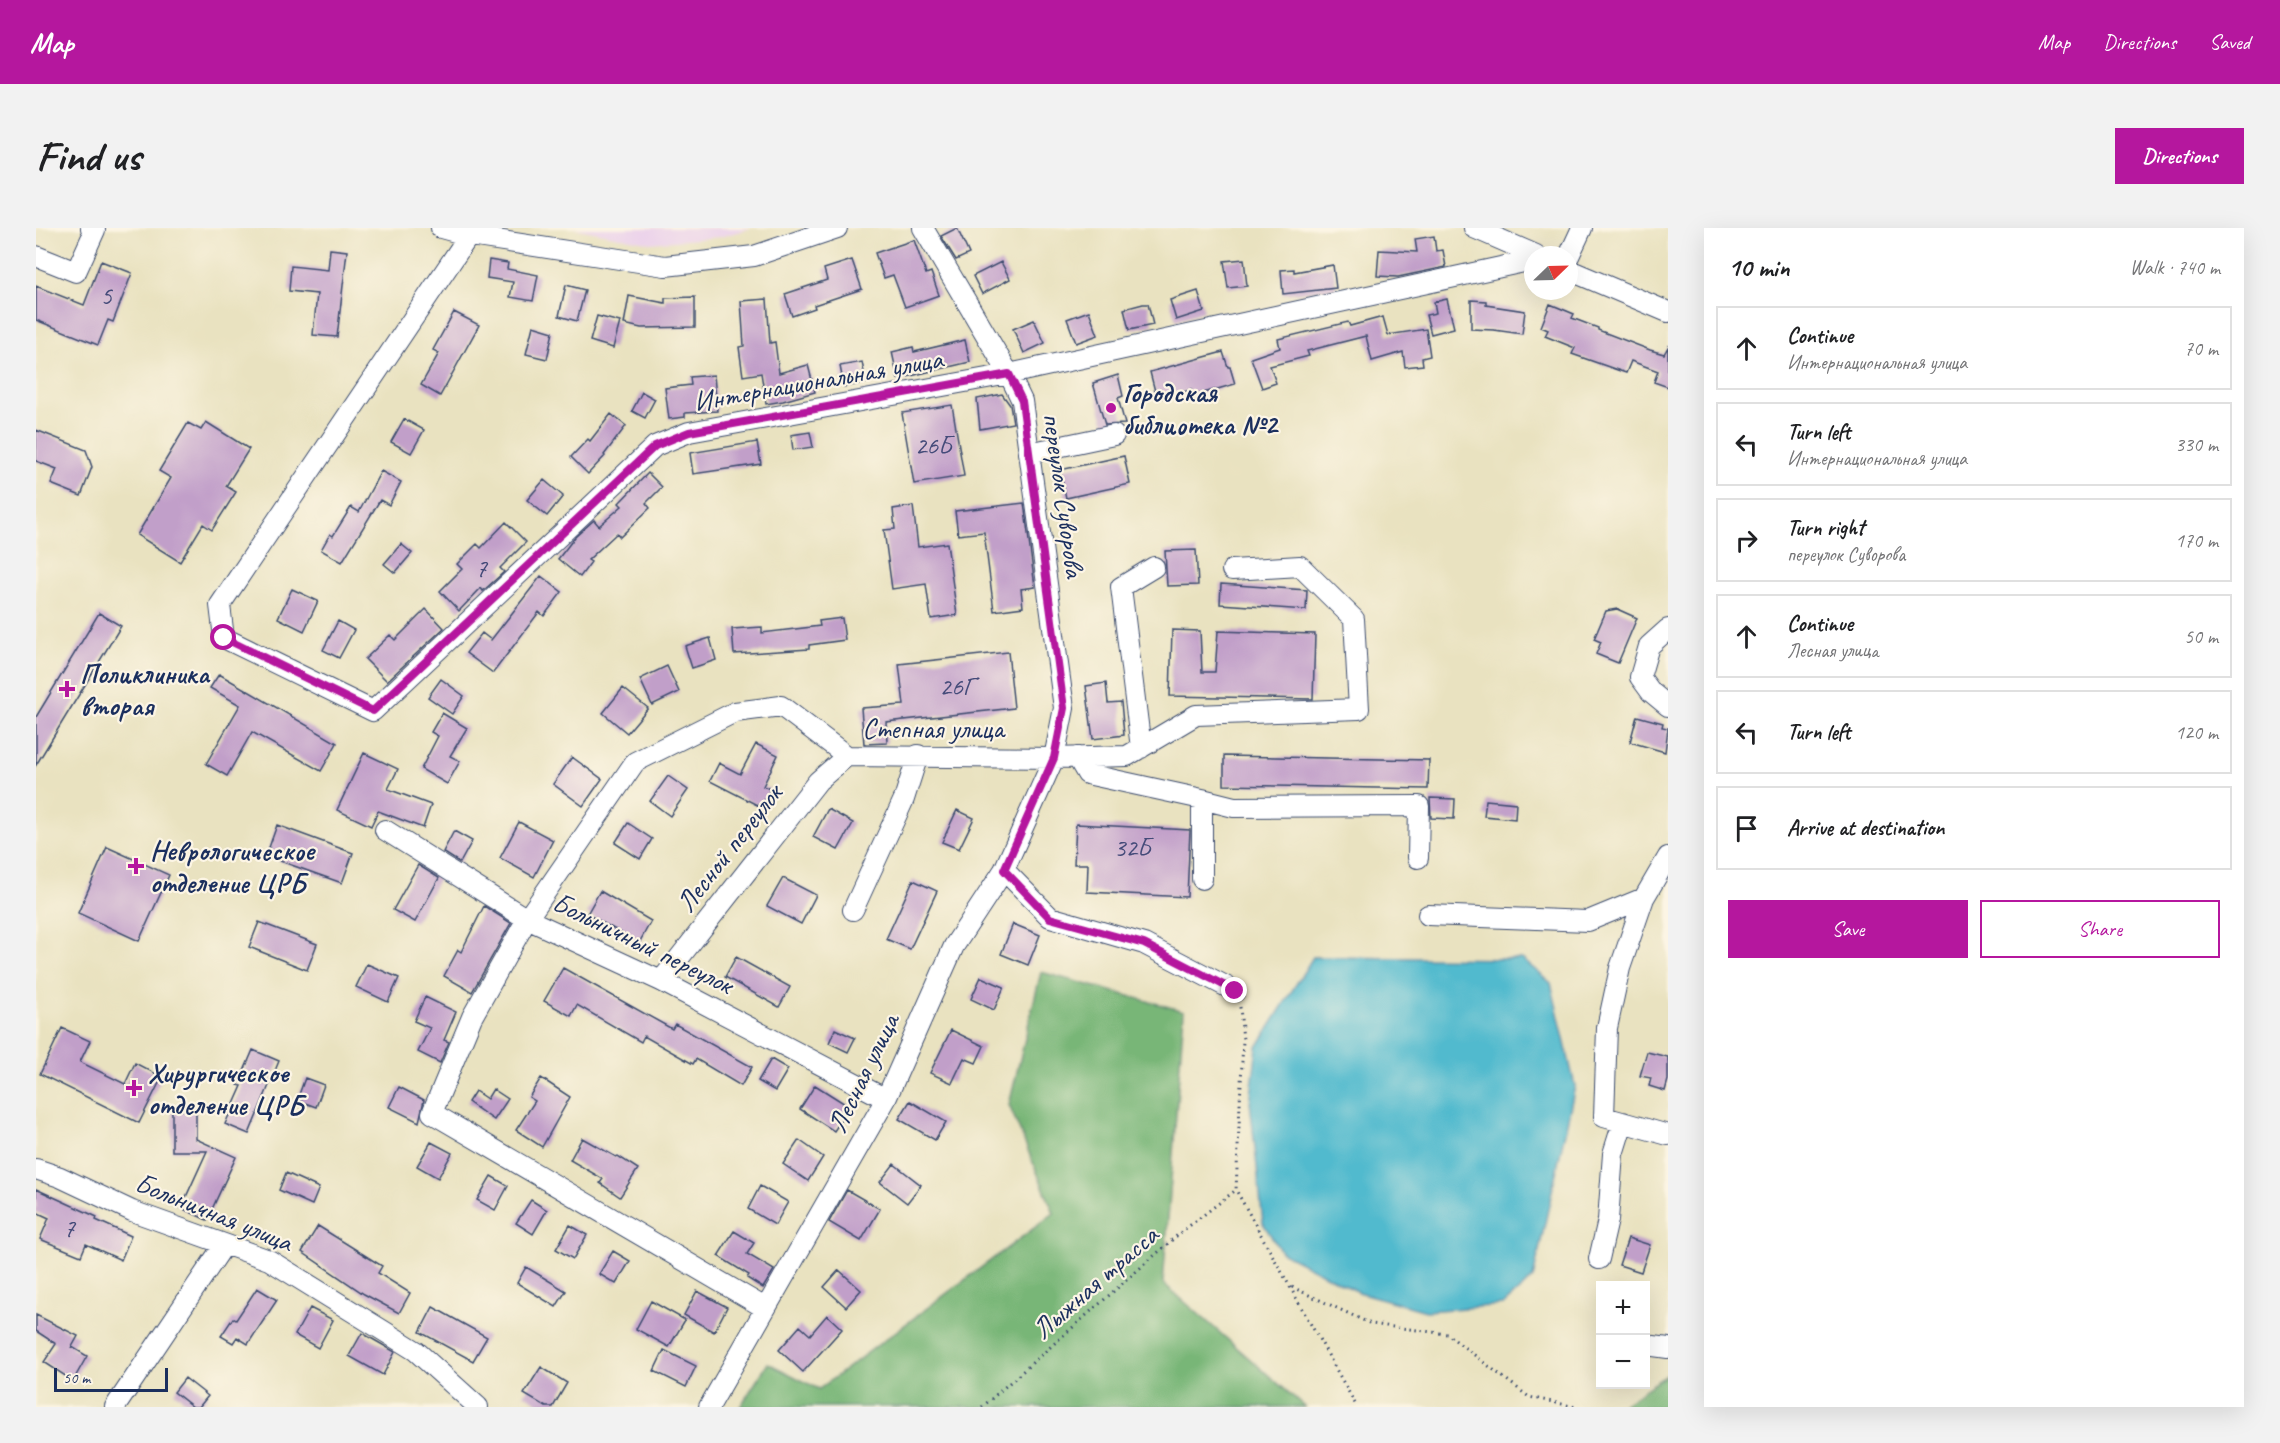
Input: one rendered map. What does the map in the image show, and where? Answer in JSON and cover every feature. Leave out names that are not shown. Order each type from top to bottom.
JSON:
[{"type":"street","points":[[36,256],[76,272],[95,230],[91,228]]},
{"type":"street","points":[[441,228],[665,266],[754,256],[837,228]]},
{"type":"street","name":"переулок Суворова","points":[[923,228],[1009,374],[1022,401],[1064,708],[1054,758]]},
{"type":"street","points":[[1474,228],[1524,250]]},
{"type":"street","points":[[1574,246],[1582,228]]},
{"type":"street","name":"Интернациональная улица","points":[[472,232],[220,605],[224,638],[373,711],[655,446],[689,432],[1009,374],[1524,262]]},
{"type":"street","points":[[1578,274],[1668,312]]},
{"type":"street","points":[[1029,453],[1114,435]]},
{"type":"street","name":"Степная улица","points":[[527,919],[635,762],[735,712],[781,706],[847,756],[1054,758],[1127,756],[1196,715],[1359,709],[1354,618],[1300,566],[1232,570]]},
{"type":"street","points":[[1141,748],[1121,586],[1154,567]]},
{"type":"street","points":[[1668,630],[1649,646],[1640,677],[1651,692],[1668,706]]},
{"type":"street","points":[[853,910],[904,799],[918,755]]},
{"type":"street","name":"Лесной переулок","points":[[661,981],[818,781],[847,756]]},
{"type":"street","points":[[1077,757],[1087,774],[1234,807],[1419,806],[1418,858]]},
{"type":"street","name":"Лесная улица","points":[[709,1407],[886,1099],[954,946],[1004,870],[1054,758]]},
{"type":"street","points":[[1202,799],[1202,879]]},
{"type":"street","points":[[385,830],[527,919]]},
{"type":"street","points":[[1668,857],[1644,898],[1620,968],[1607,1028],[1604,1117],[1668,1135]]},
{"type":"street","points":[[1004,870],[1050,918],[1144,944],[1235,991]]},
{"type":"street","points":[[1428,915],[1588,921],[1644,898]]},
{"type":"street","name":"Больничный переулок","points":[[765,1308],[432,1113],[472,1017],[527,919],[661,981],[886,1099]]},
{"type":"street","points":[[1599,1259],[1608,1220],[1613,1154],[1623,1122]]},
{"type":"street","name":"Больничная улица","points":[[36,1169],[60,1177],[132,1210],[269,1260],[416,1351],[477,1407]]},
{"type":"street","points":[[115,1407],[224,1245]]},
{"type":"street","points":[[1650,1346],[1668,1348]]},
{"type":"path","points":[[1235,991],[1241,1009],[1243,1040],[1236,1190],[1357,1407]]},
{"type":"path","name":"Лыжная трасса","points":[[982,1407],[1180,1233],[1236,1190]]},
{"type":"path","points":[[1290,1286],[1371,1324],[1446,1334],[1529,1397],[1576,1407]]},
{"type":"shaded area","points":[[573,228],[751,228],[720,237],[651,243]]},
{"type":"green space","points":[[1041,972],[1184,1011],[1163,1283],[1305,1407],[740,1407],[768,1363],[819,1389],[1054,1213],[1009,1105]]},
{"type":"green space","points":[[1668,1374],[1668,1407],[1619,1407],[1646,1389],[1650,1389],[1650,1386]]},
{"type":"water","points":[[1313,957],[1522,959],[1551,983],[1575,1086],[1533,1278],[1503,1305],[1426,1311],[1358,1292],[1281,1252],[1263,1223],[1250,1102],[1257,1047]]},
{"type":"building","points":[[957,228],[969,254],[956,260],[941,236]]},
{"type":"building","points":[[1434,236],[1436,251],[1443,250],[1446,267],[1398,277],[1377,276],[1379,250],[1417,252],[1415,239]]},
{"type":"building","points":[[914,240],[926,274],[931,272],[939,295],[905,307],[893,275],[884,278],[875,253]]},
{"type":"building","points":[[330,249],[347,251],[337,337],[313,335],[317,294],[289,291],[291,266],[328,270]]},
{"type":"building","points":[[1244,259],[1247,286],[1228,288],[1224,261]]},
{"type":"building","points":[[489,260],[508,263],[507,269],[538,275],[533,301],[510,297],[513,282],[487,278]]},
{"type":"building","points":[[852,260],[862,289],[814,305],[815,308],[792,316],[785,294],[827,280],[824,269]]},
{"type":"building","points":[[101,261],[132,273],[113,322],[108,320],[98,345],[36,320],[36,286],[84,305]]},
{"type":"building","points":[[1001,262],[1010,279],[982,294],[973,276]]},
{"type":"building","points":[[1333,265],[1336,288],[1283,294],[1281,270],[1294,269],[1294,272]]},
{"type":"building","points":[[566,285],[585,290],[577,321],[559,316]]},
{"type":"building","points":[[1198,291],[1204,311],[1176,320],[1170,300]]},
{"type":"building","points":[[629,296],[665,303],[665,298],[695,297],[695,327],[641,328],[624,324]]},
{"type":"building","points":[[767,299],[770,343],[775,342],[779,373],[808,365],[815,392],[766,404],[761,373],[743,376],[739,347],[744,346],[741,301]]},
{"type":"building","points":[[1447,299],[1454,328],[1431,334],[1426,315],[1436,313],[1434,302]]},
{"type":"building","points":[[1471,300],[1486,301],[1486,305],[1525,311],[1522,334],[1471,329]]},
{"type":"building","points":[[1148,304],[1153,325],[1129,330],[1124,309]]},
{"type":"building","points":[[1550,304],[1574,314],[1572,318],[1598,328],[1598,330],[1650,350],[1664,354],[1668,347],[1668,387],[1654,382],[1658,371],[1631,361],[1626,373],[1572,354],[1575,348],[1545,336],[1548,330],[1541,327]]},
{"type":"building","points":[[1089,311],[1098,335],[1076,343],[1067,319]]},
{"type":"building","points":[[454,312],[479,325],[440,396],[421,385],[439,353],[433,350]]},
{"type":"building","points":[[597,316],[620,322],[613,348],[590,341]]},
{"type":"building","points":[[1383,317],[1388,335],[1426,329],[1430,356],[1422,358],[1423,365],[1405,367],[1403,352],[1372,361],[1366,336],[1307,351],[1309,356],[1270,366],[1276,383],[1262,388],[1251,358],[1280,348],[1278,339],[1348,322],[1350,326]]},
{"type":"building","points":[[1034,320],[1045,343],[1024,353],[1013,329]]},
{"type":"building","points":[[533,326],[553,332],[547,359],[526,354]]},
{"type":"building","points":[[965,340],[970,362],[898,379],[892,352],[913,347],[914,352]]},
{"type":"building","points":[[1223,352],[1235,384],[1193,396],[1191,390],[1157,399],[1150,372]]},
{"type":"building","points":[[862,362],[866,383],[844,387],[840,366]]},
{"type":"building","points":[[714,375],[717,411],[685,413],[685,417],[669,419],[665,388],[691,385],[690,377]]},
{"type":"building","name":"Городская библиотека №2","points":[[1118,375],[1123,396],[1118,398],[1125,424],[1105,425],[1093,383]]},
{"type":"building","points":[[642,392],[655,399],[645,418],[632,411]]},
{"type":"building","points":[[1002,394],[1010,405],[1013,423],[980,429],[977,399]]},
{"type":"building","points":[[952,405],[964,476],[914,484],[902,413]]},
{"type":"building","points":[[611,414],[626,426],[605,456],[588,474],[571,457],[588,439],[590,441]]},
{"type":"building","points":[[404,419],[424,430],[411,453],[391,442]]},
{"type":"building","points":[[206,422],[249,449],[226,486],[236,492],[212,530],[203,524],[180,562],[137,535],[171,478],[159,471],[188,423],[201,430]]},
{"type":"building","points":[[36,430],[86,450],[92,467],[81,496],[51,484],[57,469],[36,461]]},
{"type":"building","points":[[810,432],[813,447],[793,450],[791,435]]},
{"type":"building","points":[[757,442],[761,464],[693,474],[690,453]]},
{"type":"building","points":[[1124,456],[1130,484],[1066,498],[1060,470]]},
{"type":"building","points":[[381,471],[401,482],[389,505],[380,500],[342,562],[321,550],[330,534],[333,536],[351,507],[359,512]]},
{"type":"building","points":[[648,473],[662,487],[646,503],[650,508],[620,537],[617,533],[588,560],[591,562],[580,577],[558,559],[575,537],[594,520],[599,526],[622,506],[619,503]]},
{"type":"building","points":[[544,480],[563,496],[547,516],[527,500]]},
{"type":"building","points":[[1024,503],[1035,587],[1021,589],[1023,607],[994,611],[984,532],[958,535],[955,511]]},
{"type":"building","points":[[913,506],[918,547],[947,543],[957,615],[931,619],[926,584],[892,589],[884,530],[895,529],[893,509]]},
{"type":"building","points":[[506,522],[526,542],[500,568],[504,572],[483,591],[481,588],[459,611],[440,591],[462,569],[457,564],[477,544],[481,548]]},
{"type":"building","points":[[401,544],[412,553],[395,573],[384,564]]},
{"type":"building","points":[[1196,550],[1198,585],[1167,586],[1165,551]]},
{"type":"building","points":[[541,576],[562,592],[544,616],[539,612],[493,673],[466,653],[482,633],[491,640]]},
{"type":"building","points":[[1221,584],[1307,590],[1306,610],[1220,604]]},
{"type":"building","points":[[292,589],[318,601],[304,631],[278,618]]},
{"type":"building","points":[[426,609],[444,628],[387,681],[365,659],[390,635],[395,640]]},
{"type":"building","points":[[1617,609],[1637,618],[1618,663],[1596,654],[1601,642],[1594,639],[1606,611]]},
{"type":"building","points":[[99,613],[121,626],[36,765],[36,717]]},
{"type":"building","points":[[842,618],[845,640],[809,645],[809,649],[734,654],[732,629],[762,627],[762,633],[820,626],[819,621]]},
{"type":"building","points":[[338,621],[354,630],[339,658],[323,650]]},
{"type":"building","points":[[1172,630],[1200,631],[1202,672],[1215,672],[1218,631],[1315,634],[1313,699],[1170,696]]},
{"type":"building","points":[[710,638],[716,660],[692,668],[685,646]]},
{"type":"building","points":[[1008,652],[1014,708],[886,722],[887,743],[864,744],[861,708],[904,705],[899,664]]},
{"type":"building","points":[[667,666],[679,692],[652,705],[640,679]]},
{"type":"building","points":[[219,674],[337,743],[321,771],[252,732],[227,776],[206,764],[240,705],[210,688]]},
{"type":"building","points":[[441,679],[464,696],[452,714],[428,697]]},
{"type":"building","points":[[1106,683],[1108,703],[1121,702],[1124,735],[1093,739],[1086,686]]},
{"type":"building","points":[[623,688],[648,708],[627,733],[603,713]]},
{"type":"building","points":[[442,713],[467,728],[450,756],[460,761],[447,784],[421,769],[438,736],[431,732]]},
{"type":"building","points":[[1637,716],[1663,723],[1662,727],[1668,728],[1665,752],[1630,742]]},
{"type":"building","points":[[756,744],[778,755],[763,786],[770,789],[761,807],[710,781],[719,763],[740,774]]},
{"type":"building","points":[[364,753],[398,769],[388,789],[431,805],[423,828],[378,811],[371,826],[337,810]]},
{"type":"building","points":[[1224,756],[1429,760],[1428,789],[1224,785]]},
{"type":"building","points":[[572,757],[602,779],[583,806],[553,784]]},
{"type":"building","points":[[668,776],[688,790],[670,816],[650,801]]},
{"type":"building","points":[[1430,798],[1455,799],[1454,819],[1431,818]]},
{"type":"building","points":[[1486,800],[1516,803],[1515,819],[1484,816]]},
{"type":"building","points":[[828,809],[853,823],[838,850],[813,837]]},
{"type":"building","points":[[957,810],[974,818],[959,849],[942,842]]},
{"type":"building","points":[[519,822],[553,840],[534,877],[500,858]]},
{"type":"building","points":[[628,823],[652,839],[640,859],[615,843]]},
{"type":"building","points":[[1076,824],[1190,830],[1187,897],[1087,892],[1088,864],[1074,864]]},
{"type":"building","points":[[277,825],[353,853],[342,883],[266,856]]},
{"type":"building","points":[[454,831],[472,841],[460,863],[443,852]]},
{"type":"building","points":[[107,847],[169,875],[139,941],[78,913]]},
{"type":"building","points":[[418,865],[439,878],[415,922],[393,910]]},
{"type":"building","points":[[783,878],[816,895],[801,924],[767,906]]},
{"type":"building","points":[[913,880],[937,891],[910,949],[886,939]]},
{"type":"building","points":[[600,891],[651,921],[639,943],[587,914]]},
{"type":"building","points":[[484,906],[511,923],[472,992],[444,976],[458,950],[461,952]]},
{"type":"building","points":[[259,922],[317,944],[307,970],[249,947]]},
{"type":"building","points":[[1013,924],[1040,935],[1028,965],[1001,954]]},
{"type":"building","points":[[736,957],[790,987],[779,1007],[725,977]]},
{"type":"building","points":[[367,964],[399,978],[388,1002],[356,987]]},
{"type":"building","points":[[563,968],[672,1029],[675,1024],[752,1067],[741,1086],[696,1059],[693,1064],[644,1036],[641,1042],[577,1005],[571,1016],[544,1001]]},
{"type":"building","points":[[981,977],[1004,987],[994,1010],[971,999]]},
{"type":"building","points":[[425,997],[456,1012],[444,1040],[449,1042],[440,1063],[418,1052],[430,1028],[414,1021]]},
{"type":"building","points":[[62,1028],[90,1041],[80,1062],[125,1084],[135,1063],[162,1077],[139,1123],[40,1074]]},
{"type":"building","points":[[835,1029],[855,1038],[848,1052],[829,1043]]},
{"type":"building","points":[[951,1030],[984,1046],[976,1063],[964,1058],[952,1083],[930,1073]]},
{"type":"building","points":[[253,1050],[279,1061],[249,1134],[225,1124],[242,1086],[238,1085]]},
{"type":"building","points":[[1647,1052],[1668,1057],[1668,1080],[1665,1091],[1649,1086],[1651,1078],[1640,1076]]},
{"type":"building","points":[[771,1059],[788,1069],[775,1091],[758,1081]]},
{"type":"building","points":[[305,1078],[324,1085],[316,1107],[297,1100]]},
{"type":"building","points":[[541,1078],[570,1097],[542,1147],[516,1130],[535,1101],[529,1097]]},
{"type":"building","points":[[815,1085],[850,1107],[834,1131],[800,1109]]},
{"type":"building","points":[[399,1087],[424,1100],[419,1122],[389,1107]]},
{"type":"building","points":[[493,1089],[508,1099],[494,1120],[468,1102],[475,1091],[487,1099]]},
{"type":"building","points":[[910,1101],[946,1122],[935,1140],[899,1119]]},
{"type":"building","points":[[172,1110],[196,1110],[196,1139],[236,1157],[207,1220],[181,1208],[207,1151],[172,1151]]},
{"type":"building","points":[[582,1138],[638,1169],[620,1197],[600,1183],[603,1179],[570,1160]]},
{"type":"building","points":[[799,1140],[823,1157],[808,1181],[783,1164]]},
{"type":"building","points":[[431,1142],[452,1153],[438,1178],[417,1166]]},
{"type":"building","points":[[894,1164],[921,1185],[907,1203],[880,1182]]},
{"type":"building","points":[[286,1173],[319,1188],[312,1205],[279,1190]]},
{"type":"building","points":[[491,1176],[508,1186],[495,1210],[477,1200]]},
{"type":"building","points":[[760,1186],[788,1202],[775,1225],[748,1209]]},
{"type":"building","points":[[36,1189],[97,1217],[96,1220],[131,1236],[121,1260],[86,1244],[81,1256],[40,1239],[49,1218],[36,1212]]},
{"type":"building","points":[[847,1190],[880,1209],[861,1241],[829,1222]]},
{"type":"building","points":[[531,1200],[547,1210],[533,1234],[516,1223]]},
{"type":"building","points":[[570,1225],[587,1235],[573,1259],[556,1249]]},
{"type":"building","points":[[318,1226],[382,1266],[378,1273],[410,1293],[399,1313],[364,1294],[302,1252]]},
{"type":"building","points":[[734,1231],[754,1243],[747,1254],[774,1270],[763,1288],[747,1278],[749,1275],[718,1256]]},
{"type":"building","points":[[1628,1238],[1650,1245],[1641,1272],[1619,1265]]},
{"type":"building","points":[[613,1251],[630,1261],[616,1284],[599,1274]]},
{"type":"building","points":[[526,1267],[566,1291],[556,1307],[517,1283]]},
{"type":"building","points":[[839,1270],[861,1290],[846,1307],[824,1287]]},
{"type":"building","points":[[257,1288],[277,1300],[248,1344],[237,1337],[233,1343],[221,1336],[233,1318],[236,1320]]},
{"type":"building","points":[[697,1291],[727,1307],[714,1332],[684,1315]]},
{"type":"building","points":[[651,1301],[685,1320],[669,1347],[636,1329]]},
{"type":"building","points":[[433,1307],[487,1337],[473,1361],[420,1332]]},
{"type":"building","points":[[310,1308],[333,1320],[318,1348],[295,1335]]},
{"type":"building","points":[[36,1315],[78,1336],[72,1347],[87,1356],[73,1381],[44,1362],[56,1344],[36,1331]]},
{"type":"building","points":[[827,1315],[842,1329],[803,1372],[779,1350],[800,1326],[810,1335]]},
{"type":"building","points":[[362,1333],[395,1352],[383,1375],[349,1356]]},
{"type":"building","points":[[664,1350],[696,1366],[686,1387],[654,1371]]},
{"type":"building","points":[[541,1367],[567,1383],[553,1407],[546,1407],[524,1394]]},
{"type":"building","points":[[185,1378],[208,1396],[199,1407],[193,1407],[174,1392]]},
{"type":"place","name":"Городская библиотека №2","points":[[1111,408]]},
{"type":"place","name":"Поликлиника вторая","points":[[67,689]]},
{"type":"place","name":"Неврологическое отделение ЦРБ","points":[[136,866]]},
{"type":"place","name":"Хирургическое отделение ЦРБ","points":[[134,1088]]},
{"type":"route","points":[[224,638],[373,711],[655,446],[689,432],[1009,374],[1022,401],[1064,708],[1054,758],[1004,870],[1050,918],[1144,944],[1235,991]]}]
